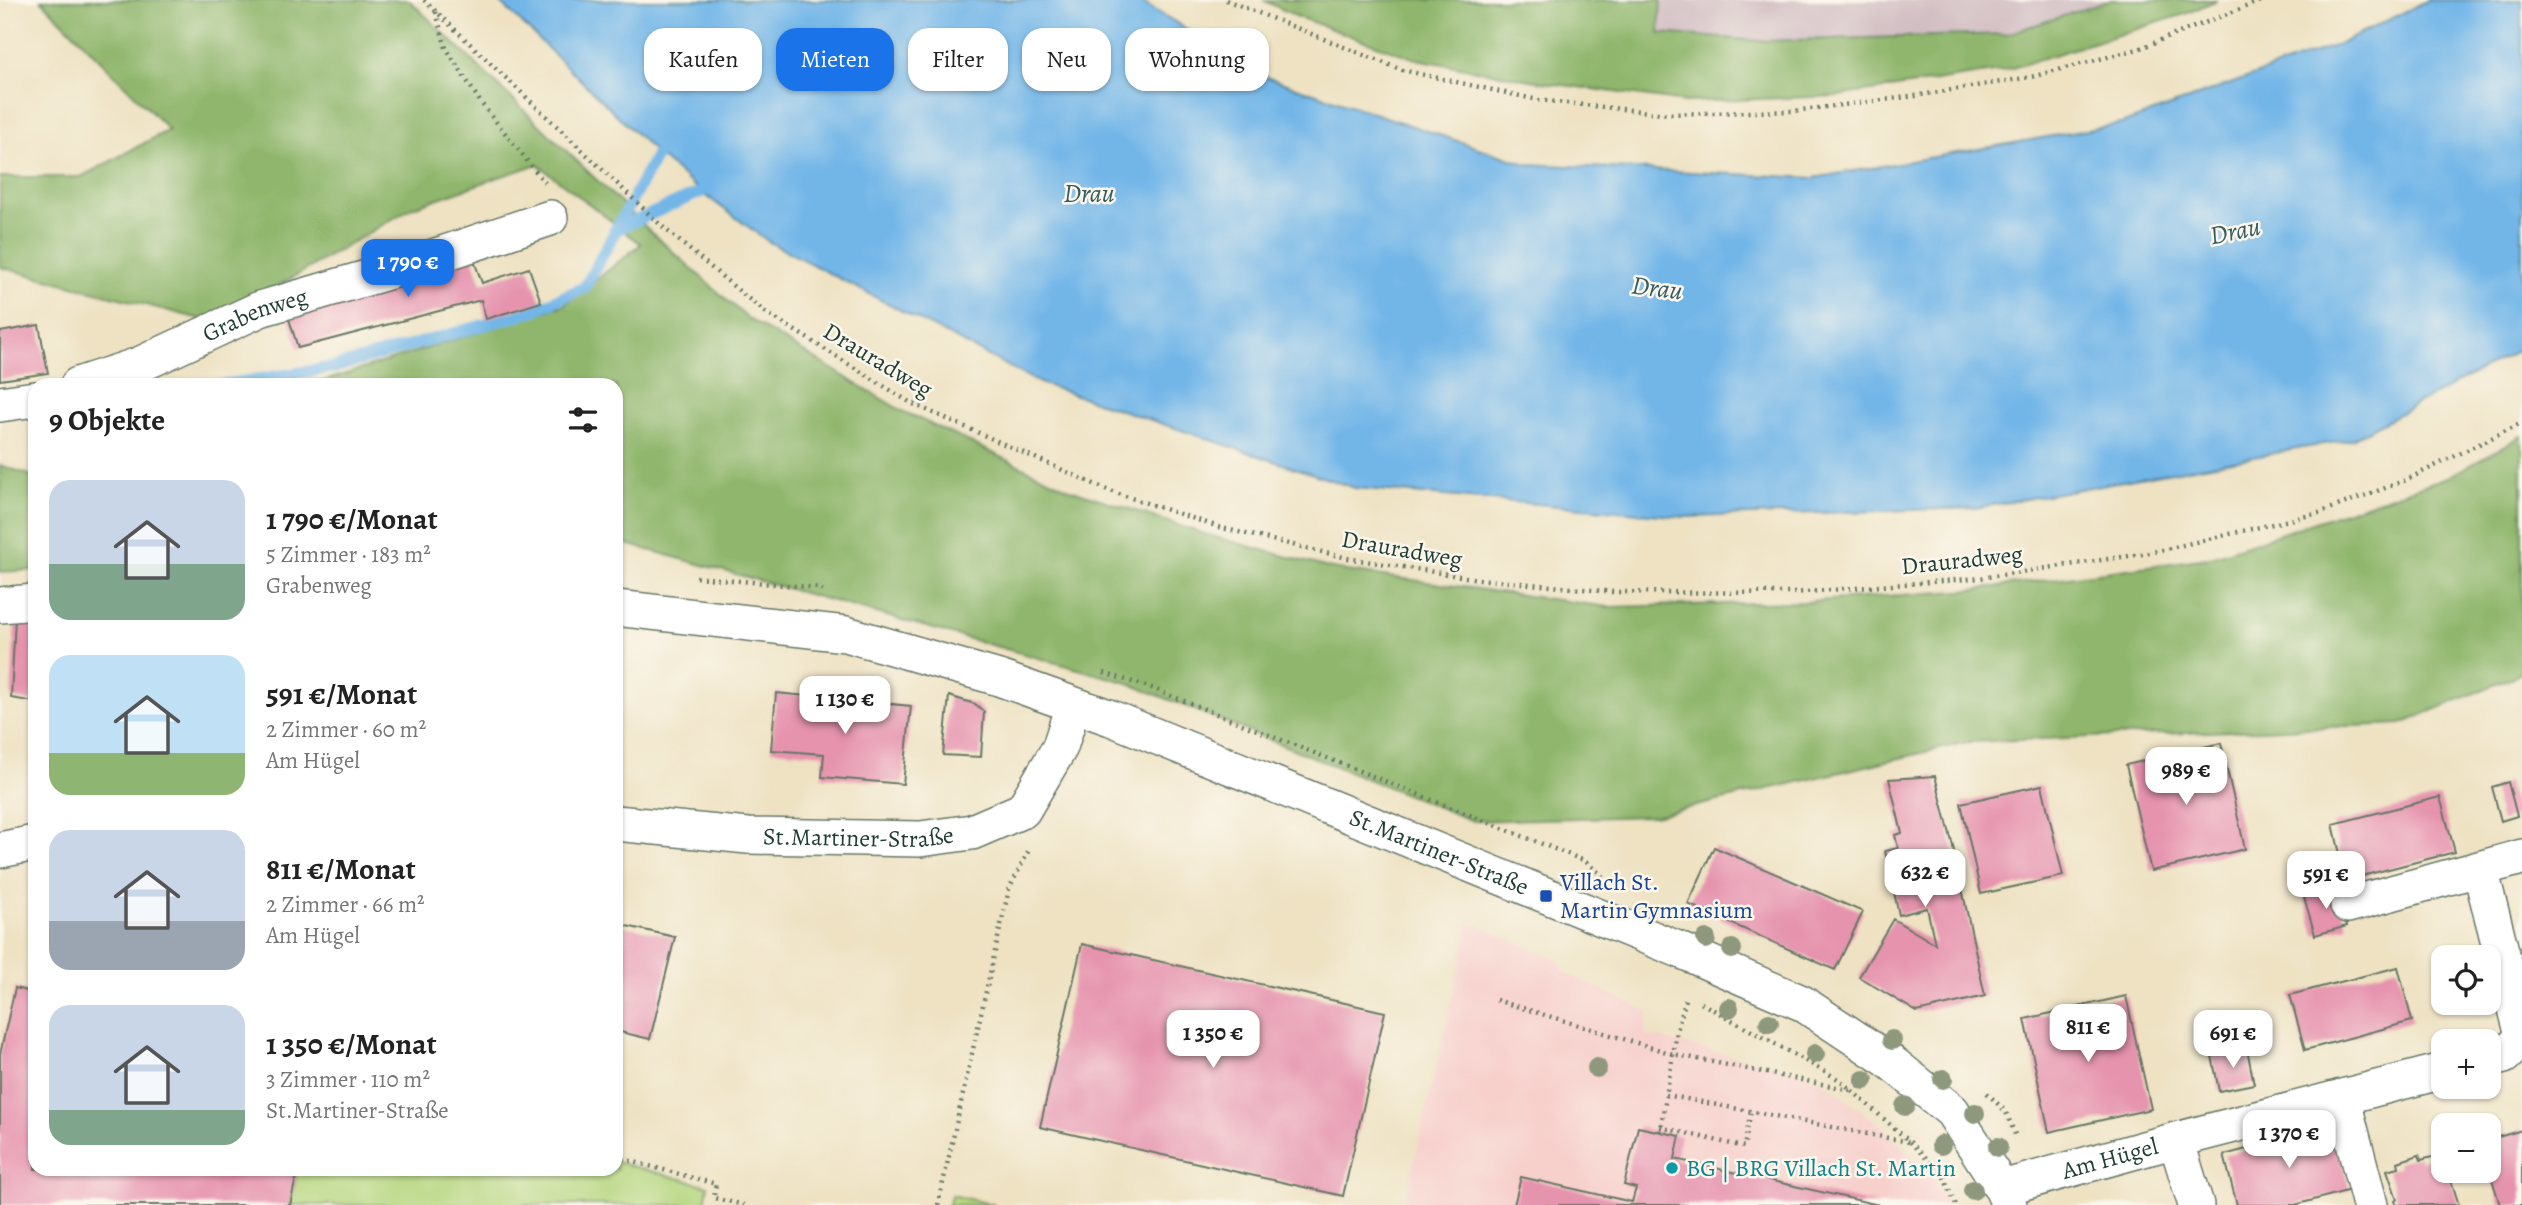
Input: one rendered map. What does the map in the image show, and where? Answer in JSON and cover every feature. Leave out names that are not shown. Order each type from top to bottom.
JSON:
[{"type":"street","name":"Grabenweg","points":[[99,378],[139,365],[260,309],[394,270],[550,218]]},
{"type":"street","points":[[0,404],[28,400]]},
{"type":"street","points":[[0,605],[28,603]]},
{"type":"street","name":"St.Martiner-Straße","points":[[623,609],[846,634],[999,678],[1111,718],[1614,922],[1802,1003],[1888,1060],[1952,1111],[2006,1197]]},
{"type":"street","name":"St.Martiner-Straße","points":[[623,824],[748,836],[920,839],[972,832],[1023,810],[1060,747],[1073,705]]},
{"type":"street","points":[[0,850],[28,844]]},
{"type":"street","points":[[2348,905],[2522,857]]},
{"type":"street","points":[[2480,869],[2522,1032]]},
{"type":"street","points":[[2501,1057],[2522,1039]]},
{"type":"street","name":"Am Hügel","points":[[2006,1197],[2176,1140],[2431,1074]]},
{"type":"street","points":[[2342,1097],[2370,1205]]},
{"type":"street","name":"Am Hügel","points":[[2176,1140],[2196,1205]]},
{"type":"path","name":"Drauradweg","points":[[424,0],[665,229],[762,310],[911,403],[1110,491],[1222,528],[1347,558],[1478,579],[1614,592],[1793,593],[1980,578],[2149,553],[2319,513],[2406,480],[2522,423]]},
{"type":"path","points":[[1226,0],[1402,70],[1538,100],[1667,114],[1794,111],[1915,96],[2031,77],[2138,49],[2263,0]]},
{"type":"path","points":[[436,12],[446,48],[481,103],[566,209],[550,218]]},
{"type":"path","points":[[938,1205],[1009,889],[1037,837]]},
{"type":"path","points":[[1677,991],[1840,1080],[1943,1175],[1956,1205]]},
{"type":"path","points":[[1687,995],[1660,1129],[1744,1147],[1751,1111]]},
{"type":"path","points":[[1496,1000],[1673,1054],[1852,1091]]},
{"type":"path","points":[[1666,1095],[1910,1142]]},
{"type":"path","points":[[623,1159],[716,1184],[714,1198],[744,1205]]},
{"type":"shaded area","points":[[1357,0],[2169,0],[2072,33],[1766,78]]},
{"type":"shaded area","points":[[1470,922],[1561,961],[1564,972],[1649,1012],[1645,1035],[1814,1075],[1877,1122],[1931,1176],[1946,1205],[1404,1205]]},
{"type":"green space","points":[[41,0],[409,0],[651,232],[747,318],[902,411],[1070,489],[1201,533],[1332,569],[1608,607],[1803,602],[1972,590],[2208,558],[2448,477],[2522,436],[2522,673],[2401,724],[1968,742],[1654,816],[1473,821],[1125,682],[623,543],[623,378],[333,378],[564,305],[641,244],[537,164],[413,207],[215,323],[0,267],[0,177],[81,177],[169,130]]},
{"type":"green space","points":[[1263,0],[1661,0],[1659,33],[1760,41],[2007,34],[2112,0],[2217,0],[2185,14],[2006,70],[1838,96],[1685,102],[1542,82],[1416,59],[1298,17]]},
{"type":"green space","points":[[0,465],[28,475],[28,570],[0,572]]},
{"type":"green space","points":[[623,1164],[708,1186],[705,1203],[715,1205],[290,1205],[296,1176],[623,1176]]},
{"type":"green space","points":[[951,1195],[995,1205],[949,1205]]},
{"type":"water","name":"Drau","points":[[498,0],[1138,0],[1185,28],[1125,28],[1125,91],[1269,91],[1269,78],[1526,164],[1814,178],[2121,124],[2342,43],[2428,0],[2522,0],[2522,348],[2352,439],[1976,508],[1685,517],[1355,488],[1040,383],[769,242],[701,192],[657,154]]},
{"type":"building","points":[[470,249],[482,283],[529,268],[541,302],[486,319],[481,300],[298,348],[285,306]]},
{"type":"building","points":[[39,325],[48,373],[0,380],[0,332]]},
{"type":"building","points":[[15,618],[28,619],[28,701],[11,698]]},
{"type":"building","points":[[776,693],[911,706],[903,784],[822,777],[824,754],[771,750]]},
{"type":"building","points":[[949,696],[975,704],[984,712],[981,757],[943,755]]},
{"type":"building","points":[[2221,743],[2245,849],[2151,871],[2126,765]]},
{"type":"building","points":[[1935,776],[1985,996],[1917,1012],[1859,977],[1893,919],[1935,944],[1927,908],[1899,915],[1885,851],[1898,848],[1895,835],[1902,833],[1889,779]]},
{"type":"building","points":[[2508,782],[2517,816],[2501,821],[2492,787]]},
{"type":"building","points":[[2042,785],[2063,876],[1981,894],[1961,803]]},
{"type":"building","points":[[2440,797],[2455,852],[2346,880],[2333,824]]},
{"type":"building","points":[[1714,847],[1863,912],[1835,970],[1688,904]]},
{"type":"building","points":[[2336,887],[2347,926],[2315,935],[2304,897]]},
{"type":"building","points":[[623,925],[675,937],[650,1039],[623,1033]]},
{"type":"building","points":[[1082,944],[1385,1012],[1343,1196],[1040,1127]]},
{"type":"building","points":[[2398,967],[2412,1021],[2305,1050],[2290,995]]},
{"type":"building","points":[[15,988],[28,991],[28,1176],[296,1176],[290,1205],[0,1205],[0,1054]]},
{"type":"building","points":[[2126,996],[2151,1109],[2049,1132],[2025,1019]]},
{"type":"building","points":[[2247,1049],[2254,1084],[2219,1091],[2212,1056]]},
{"type":"building","points":[[2334,1126],[2350,1190],[2295,1205],[2237,1205],[2224,1155]]},
{"type":"building","name":"BG | BRG Villach St. Martin","points":[[1638,1127],[1680,1136],[1675,1159],[1879,1205],[1514,1205],[1521,1177],[1632,1202],[1636,1188],[1624,1185]]},
{"type":"building","points":[[2522,1130],[2522,1205],[2500,1205],[2493,1183],[2501,1183],[2501,1136]]},
{"type":"building","points":[[2419,1155],[2421,1160],[2431,1157],[2431,1183],[2452,1183],[2459,1205],[2396,1205],[2397,1199],[2387,1170],[2399,1167],[2398,1162]]},
{"type":"waterway","points":[[267,378],[335,367],[530,312],[585,287],[657,154],[670,145]]},
{"type":"waterway","points":[[615,230],[701,192],[710,181]]},
{"type":"place","name":"Villach St. Martin Gymnasium","points":[[1546,896]]},
{"type":"place","name":"BG | BRG Villach St. Martin","points":[[1672,1168]]}]
